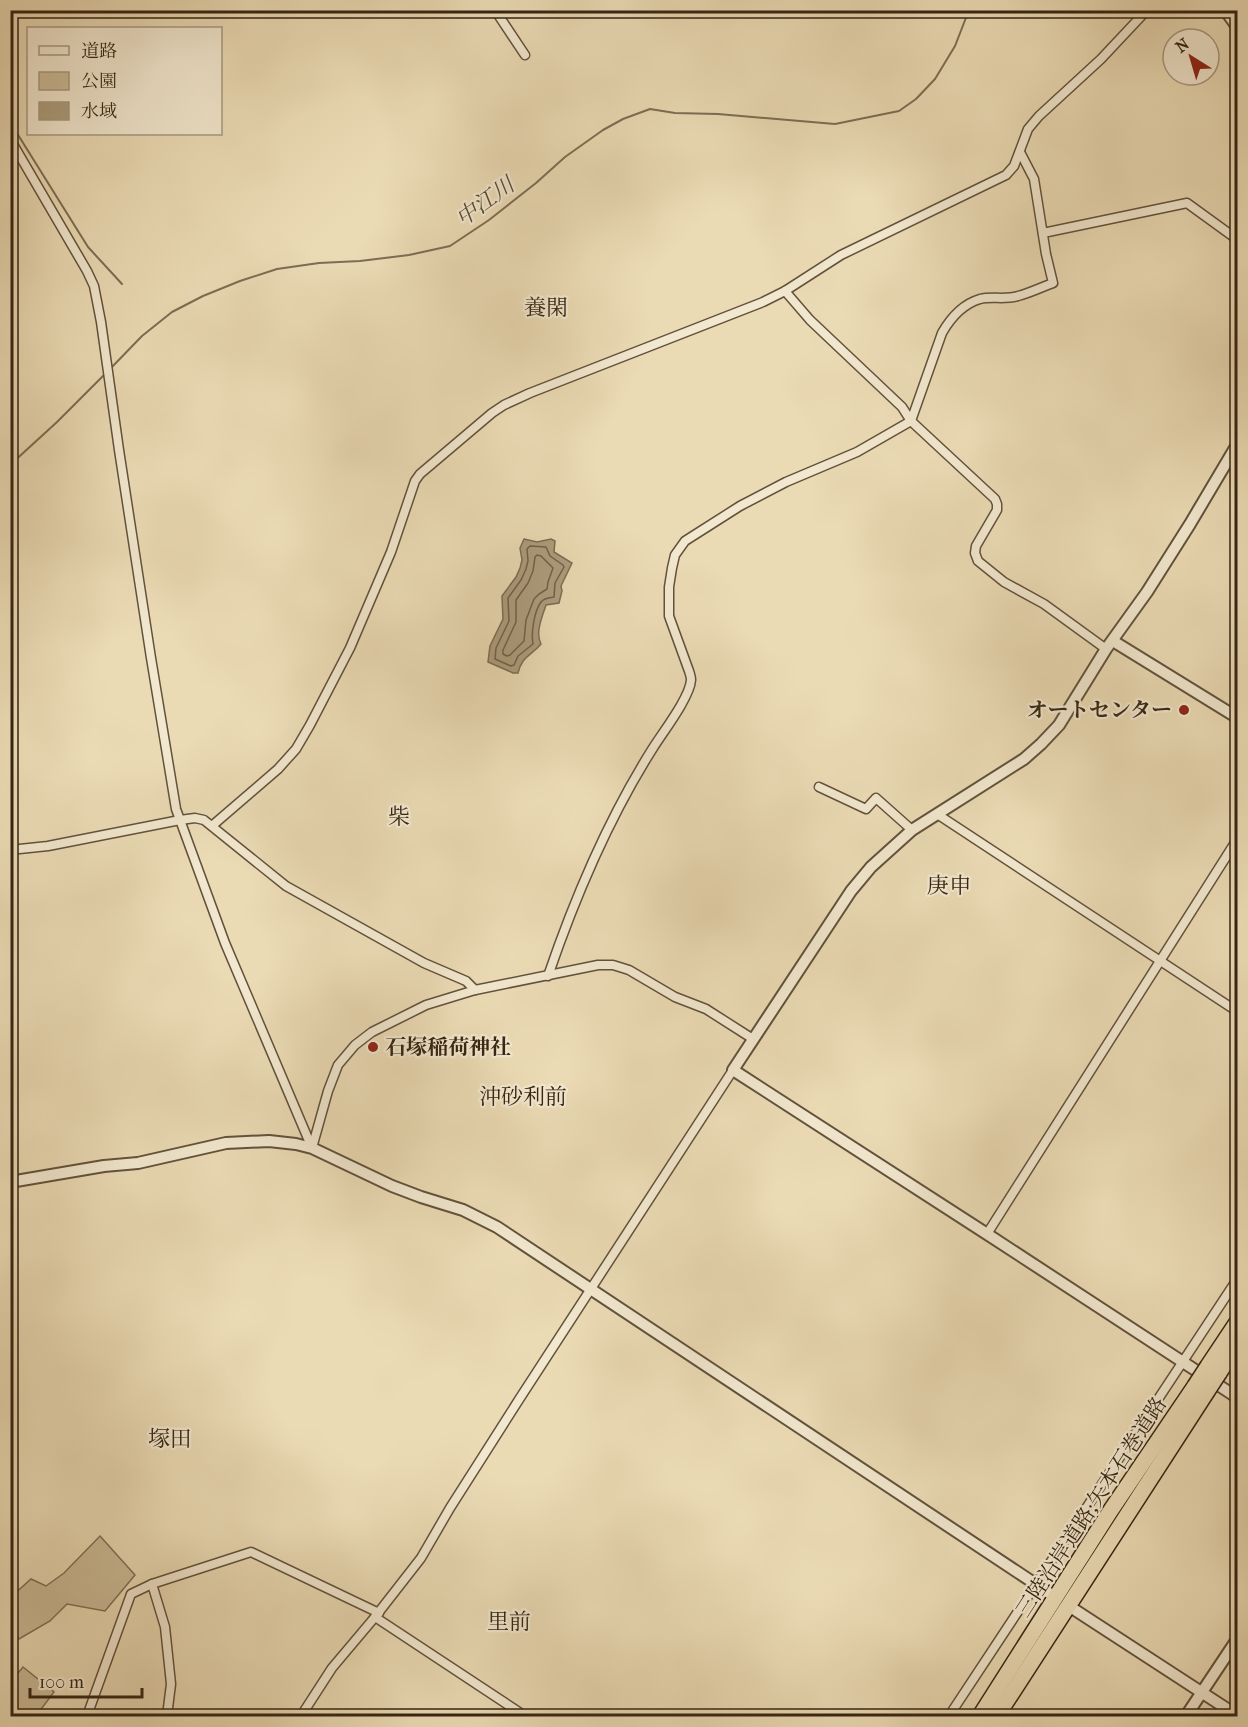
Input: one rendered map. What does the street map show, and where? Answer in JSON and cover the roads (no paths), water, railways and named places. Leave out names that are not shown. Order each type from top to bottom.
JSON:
[{"type":"highway","name":"三陸沿岸道路;矢本石巻道路","points":[[997,1716],[1201,1389],[1238,1321]]},
{"type":"highway","name":"三陸沿岸道路;矢本石巻道路","points":[[1213,1369],[1238,1344]]},
{"type":"highway","name":"三陸沿岸道路;矢本石巻道路","points":[[980,1716],[1111,1510],[1201,1389]]},
{"type":"street","points":[[495,10],[525,55]]},
{"type":"street","points":[[213,825],[278,769],[296,749],[350,648],[391,552],[415,481],[427,467],[504,405],[749,308],[785,291],[841,255],[1006,175],[1014,166],[1028,129],[1039,116],[1101,59],[1147,10]]},
{"type":"street","points":[[1225,10],[1238,28]]},
{"type":"street","points":[[10,140],[94,286],[176,809],[225,943],[312,1148]]},
{"type":"street","points":[[548,976],[575,902],[608,830],[651,752],[687,695],[691,680],[689,671],[669,616],[669,587],[675,555],[685,541],[740,506],[786,482],[857,452],[911,421],[942,333],[949,321],[965,306],[980,299],[1004,299],[1018,296],[1053,283],[1034,179],[1020,152]]},
{"type":"street","points":[[1043,233],[1187,203],[1238,240]]},
{"type":"street","points":[[785,291],[810,320],[902,407],[911,421],[995,499],[998,504],[997,510],[975,546],[978,561],[1004,582],[1238,718]]},
{"type":"street","points":[[301,1716],[332,1668],[421,1558],[450,1508],[590,1289],[851,891],[871,867],[912,830],[1024,759],[1059,725],[1109,645],[1147,592],[1238,443]]},
{"type":"street","points":[[819,787],[866,809],[876,798],[912,830]]},
{"type":"street","points":[[937,814],[1238,1012]]},
{"type":"street","points":[[10,850],[58,844],[180,820],[195,818],[204,820],[286,886],[424,963],[466,981],[475,990]]},
{"type":"street","points":[[987,1234],[1238,838]]},
{"type":"street","points":[[312,1148],[338,1065],[355,1045],[372,1032],[426,1005],[475,990],[598,965],[613,965],[629,970],[675,997],[706,1009],[753,1039]]},
{"type":"street","points":[[733,1070],[1183,1362],[1236,1393]]},
{"type":"street","points":[[10,1182],[104,1166],[138,1163],[226,1143],[269,1141],[312,1148],[392,1186],[463,1210],[488,1223],[1049,1593]]},
{"type":"street","points":[[949,1716],[1238,1278]]},
{"type":"street","points":[[87,1716],[131,1594],[153,1584],[251,1552],[377,1615],[525,1716]]},
{"type":"street","points":[[153,1584],[165,1627],[171,1684],[167,1716]]},
{"type":"street","points":[[1075,1610],[1238,1716]]},
{"type":"street","points":[[1186,1716],[1238,1638]]},
{"type":"water","points":[[524,539],[537,542],[551,539],[555,541],[554,552],[572,563],[561,586],[559,603],[546,605],[539,630],[541,644],[524,660],[518,673],[513,673],[488,662],[490,646],[503,619],[502,596],[520,568],[522,560],[520,548]]},
{"type":"waterway","name":"中江川","points":[[110,369],[142,336],[172,312],[240,281],[277,269],[409,255],[450,246],[489,220],[565,157],[603,130],[623,119],[650,109],[675,113],[718,114],[835,124],[899,111],[916,99],[935,79],[955,46],[969,10]]},
{"type":"waterway","points":[[10,122],[88,247],[122,284]]},
{"type":"waterway","name":"中江川","points":[[10,465],[106,373]]},
{"type":"place","name":"オートセンター","points":[[1184,710]]},
{"type":"place","name":"石塚稲荷神社","points":[[373,1047]]},
{"type":"district","name":"養閑","points":[[546,308]]},
{"type":"district","name":"柴","points":[[399,817]]},
{"type":"district","name":"庚申","points":[[949,886]]},
{"type":"district","name":"沖砂利前","points":[[523,1097]]},
{"type":"district","name":"塚田","points":[[170,1439]]},
{"type":"district","name":"里前","points":[[509,1622]]}]
